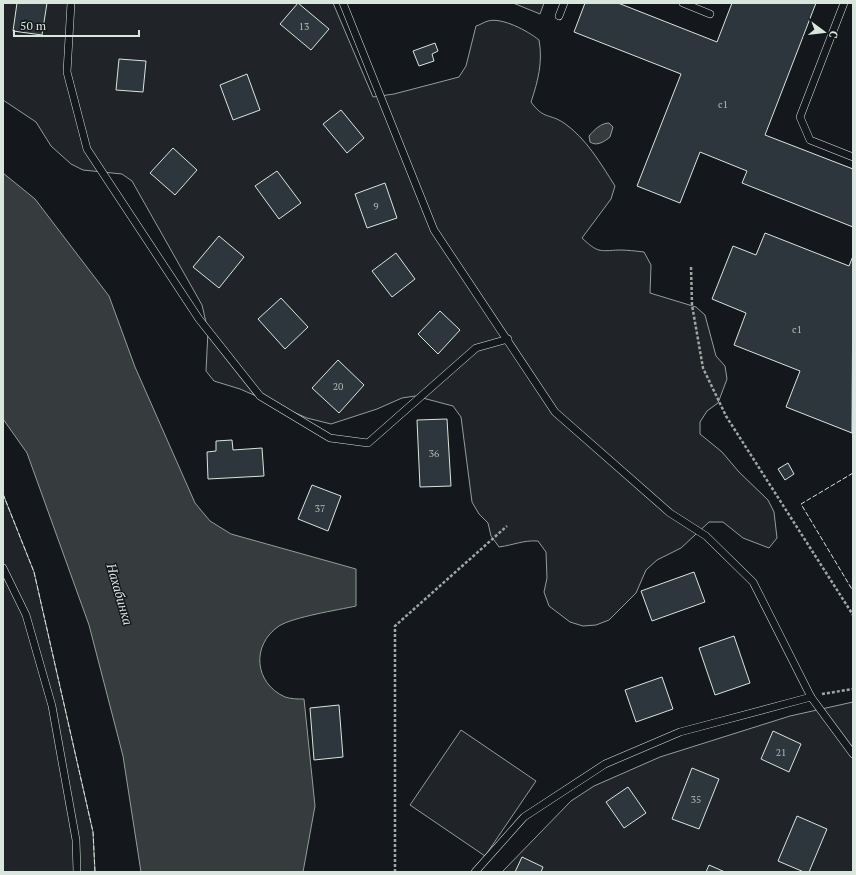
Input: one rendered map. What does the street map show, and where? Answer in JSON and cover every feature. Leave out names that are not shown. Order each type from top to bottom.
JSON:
[{"type":"lane","points":[[70,3],[67,72],[87,149],[199,319],[260,396],[330,438],[368,443],[476,348],[508,339]]},
{"type":"lane","points":[[343,3],[434,230],[508,339],[555,412],[670,513],[706,536],[753,582],[811,696],[853,754]]},
{"type":"lane","points":[[559,16],[564,3]]},
{"type":"lane","points":[[683,3],[710,14]]},
{"type":"lane","points":[[844,3],[800,117],[810,140],[853,157]]},
{"type":"lane","points":[[3,568],[26,615],[52,706],[76,840],[77,872]]},
{"type":"lane","points":[[475,872],[524,817],[605,764],[680,732],[811,696]]},
{"type":"path","points":[[691,267],[692,305],[703,368],[726,416],[853,615]]},
{"type":"path","points":[[395,872],[395,626],[507,526]]},
{"type":"path","points":[[811,696],[853,689]]},
{"type":"shaded area","points":[[3,3],[333,3],[373,97],[394,94],[459,77],[466,66],[476,26],[486,21],[494,20],[507,23],[534,36],[539,40],[540,64],[538,79],[531,102],[543,114],[564,123],[579,136],[592,152],[615,186],[611,199],[582,238],[595,249],[599,250],[644,252],[651,265],[650,293],[696,307],[705,315],[716,356],[725,366],[727,379],[718,403],[707,411],[700,422],[700,434],[722,452],[739,472],[768,500],[774,512],[777,538],[769,548],[743,538],[723,522],[709,522],[681,548],[657,560],[646,570],[636,593],[609,620],[596,625],[583,626],[570,622],[549,606],[544,592],[547,578],[546,552],[538,541],[523,542],[499,547],[491,536],[488,523],[479,514],[472,502],[461,417],[453,406],[415,396],[402,398],[377,409],[331,424],[307,418],[240,389],[214,381],[206,371],[208,331],[202,305],[132,181],[122,174],[83,170],[71,164],[51,146],[36,122],[3,100]]},
{"type":"shaded area","points":[[513,3],[544,3],[540,14]]},
{"type":"shaded area","points":[[3,494],[34,572],[93,832],[95,872],[3,872]]},
{"type":"shaded area","points":[[853,702],[853,872],[502,872],[571,801],[594,786],[660,757],[790,716]]},
{"type":"shaded area","points":[[461,730],[536,781],[485,856],[410,805]]},
{"type":"water","points":[[606,123],[609,123],[613,127],[610,137],[598,144],[590,142],[589,136],[593,131]]},
{"type":"water","name":"Нахабинка","points":[[3,173],[35,199],[109,296],[135,367],[195,503],[210,521],[231,534],[356,569],[356,606],[305,617],[279,626],[270,634],[260,653],[262,673],[267,683],[275,691],[285,697],[292,699],[304,699],[315,806],[303,872],[141,872],[123,756],[89,625],[27,453],[3,419]]},
{"type":"building","points":[[17,3],[47,3],[42,35],[13,31]]},
{"type":"building","points":[[298,3],[329,29],[311,50],[280,24]]},
{"type":"building","points":[[585,3],[618,3],[717,42],[732,3],[816,3],[765,135],[853,169],[853,227],[742,183],[747,171],[700,152],[680,203],[637,186],[681,74],[574,32]]},
{"type":"building","points":[[435,43],[438,51],[432,54],[434,61],[419,66],[413,51]]},
{"type":"building","points":[[119,59],[146,61],[143,92],[116,90]]},
{"type":"building","points":[[247,74],[260,110],[233,120],[220,85]]},
{"type":"building","points":[[341,110],[364,138],[347,153],[323,124]]},
{"type":"building","points":[[173,148],[197,170],[175,195],[150,173]]},
{"type":"building","points":[[277,171],[301,203],[279,219],[255,186]]},
{"type":"building","points":[[385,183],[397,218],[367,228],[355,194]]},
{"type":"building","points":[[765,233],[849,266],[853,256],[852,433],[786,407],[800,371],[734,345],[746,313],[712,299],[733,246],[756,255]]},
{"type":"building","points":[[219,236],[244,257],[219,288],[193,267]]},
{"type":"building","points":[[396,253],[415,279],[392,297],[372,271]]},
{"type":"building","points":[[281,298],[308,327],[285,349],[258,319]]},
{"type":"building","points":[[440,311],[460,330],[438,354],[418,334]]},
{"type":"building","points":[[338,360],[364,385],[339,413],[312,388]]},
{"type":"building","points":[[447,419],[451,486],[420,487],[417,420]]},
{"type":"building","points":[[232,440],[233,450],[262,448],[264,476],[208,479],[207,452],[216,451],[216,441]]},
{"type":"building","points":[[788,463],[794,474],[785,480],[778,469]]},
{"type":"building","points":[[312,485],[341,496],[328,531],[298,519]]},
{"type":"building","points":[[694,572],[705,602],[652,621],[641,591]]},
{"type":"building","points":[[734,636],[750,683],[715,695],[699,648]]},
{"type":"building","points":[[662,677],[673,709],[636,722],[625,690]]},
{"type":"building","points":[[339,705],[343,757],[314,760],[310,708]]},
{"type":"building","points":[[773,731],[801,744],[789,772],[761,759]]},
{"type":"building","points":[[692,768],[719,779],[699,829],[672,819]]},
{"type":"building","points":[[628,787],[646,813],[624,828],[606,802]]},
{"type":"building","points":[[797,816],[827,829],[809,872],[804,872],[778,861]]},
{"type":"building","points":[[522,857],[543,867],[541,872],[515,872]]},
{"type":"building","points":[[709,865],[725,872],[706,872]]},
{"type":"fence","points":[[853,473],[801,504],[853,591]]},
{"type":"fence","points":[[3,494],[34,572],[93,832],[95,872]]}]
